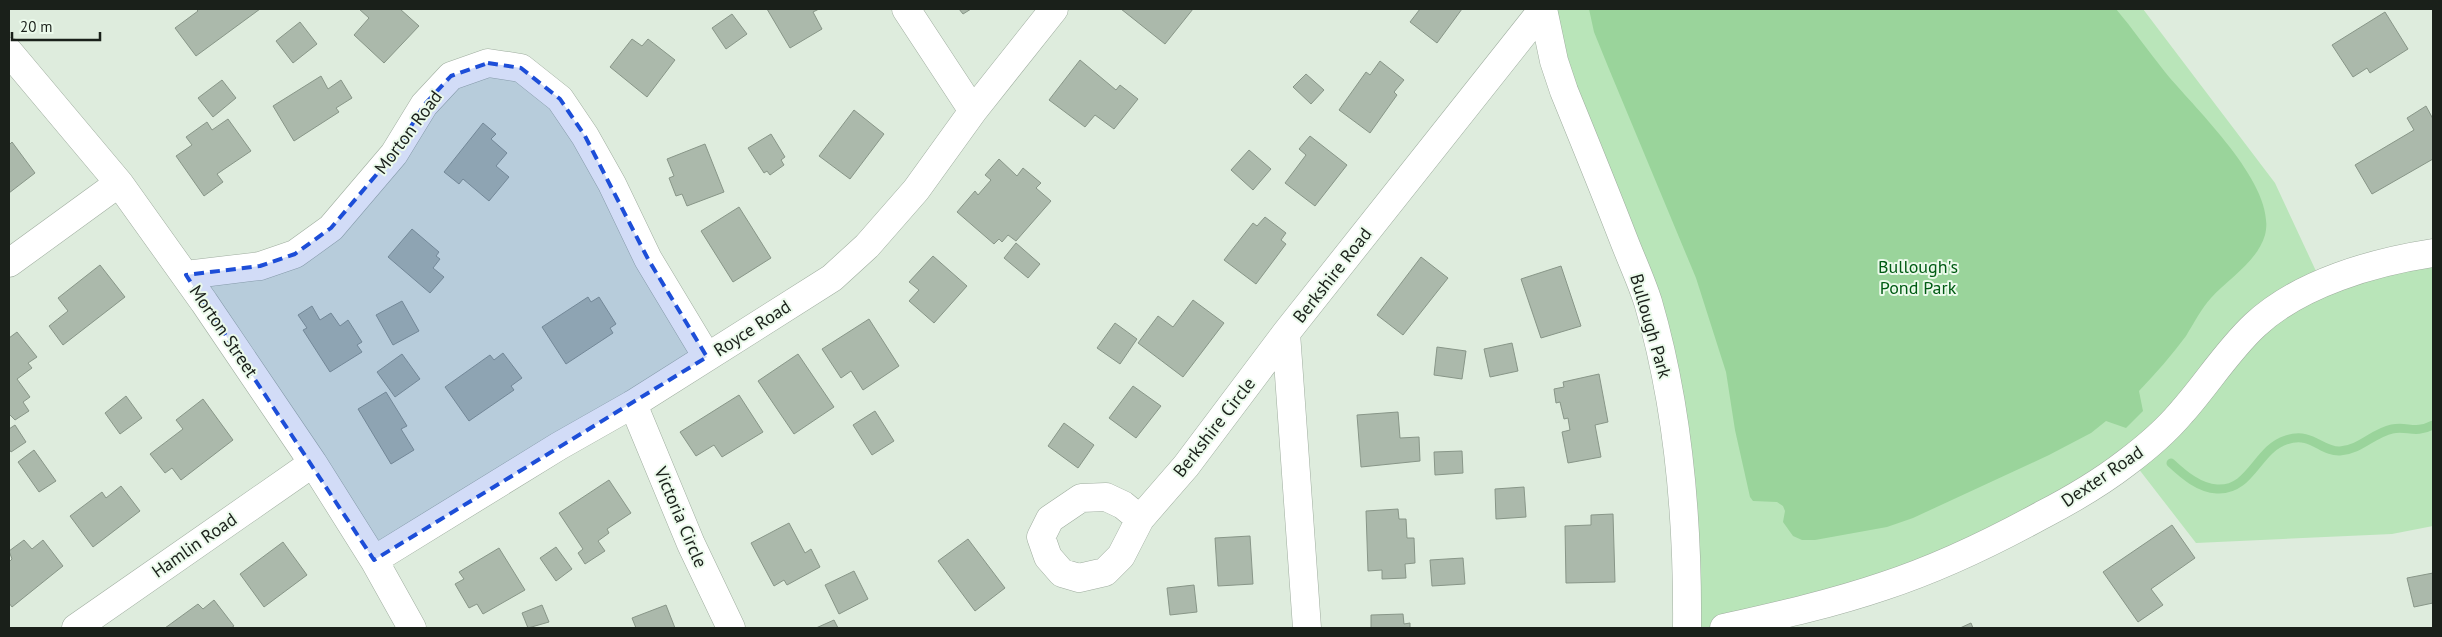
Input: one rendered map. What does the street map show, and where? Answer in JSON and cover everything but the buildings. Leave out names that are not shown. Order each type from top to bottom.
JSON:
[{"type":"street","points":[[906,9],[973,111]]},
{"type":"street","name":"Royce Road","points":[[374,560],[559,446],[632,404],[832,278],[867,246],[916,190],[973,111],[1054,9]]},
{"type":"street","name":"Berkshire Road","points":[[1307,628],[1286,333],[1543,9]]},
{"type":"street","name":"Bullough Park","points":[[1543,9],[1554,61],[1564,91],[1647,300],[1660,351],[1681,472],[1686,556],[1687,628]]},
{"type":"street","name":"Morton Street","points":[[9,52],[119,183],[186,275],[313,463],[374,560],[412,628]]},
{"type":"street","name":"Morton Road","points":[[186,275],[260,266],[295,254],[331,228],[394,154],[424,105],[451,76],[488,63],[521,68],[560,98],[585,136],[612,184],[648,259],[707,357]]},
{"type":"street","points":[[9,263],[119,183]]},
{"type":"street","name":"Dexter Road","points":[[1724,628],[1823,604],[1884,586],[1957,558],[2013,531],[2086,490],[2140,452],[2182,412],[2218,366],[2251,329],[2278,307],[2310,290],[2357,271],[2395,260],[2433,253]]},
{"type":"street","name":"Berkshire Circle","points":[[1140,519],[1186,466],[1286,333]]},
{"type":"street","name":"Victoria Circle","points":[[632,404],[692,544],[731,628]]},
{"type":"street","name":"Hamlin Road","points":[[76,628],[313,463]]},
{"type":"highlighted area","points":[[488,63],[521,68],[560,99],[585,136],[648,259],[707,357],[374,560],[186,275],[260,266],[295,254],[331,228],[394,154],[424,105],[451,76]]},
{"type":"green space","name":"Bullough's Pond Park","points":[[1543,9],[2143,9],[2275,183],[2322,284],[2433,253],[2433,526],[2392,534],[2196,543],[2131,459],[2013,531],[1724,628],[1687,628],[1676,434]]},
{"type":"shaded area","name":"Bullough's Pond Park","points":[[1589,9],[2116,9],[2165,72],[2231,148],[2247,171],[2259,194],[2266,215],[2265,235],[2261,245],[2249,262],[2207,302],[2181,343],[2139,391],[2143,411],[2126,428],[2106,421],[2091,433],[2049,455],[1913,518],[1887,527],[1815,540],[1802,540],[1793,536],[1783,522],[1785,511],[1783,506],[1777,502],[1753,501],[1750,497],[1735,430],[1726,372],[1696,278],[1594,32]]},
{"type":"waterway","points":[[2171,463],[2187,476],[2204,486],[2217,489],[2229,488],[2246,477],[2276,445],[2286,440],[2303,438],[2340,451],[2354,448],[2392,429],[2421,429],[2433,425]]}]
